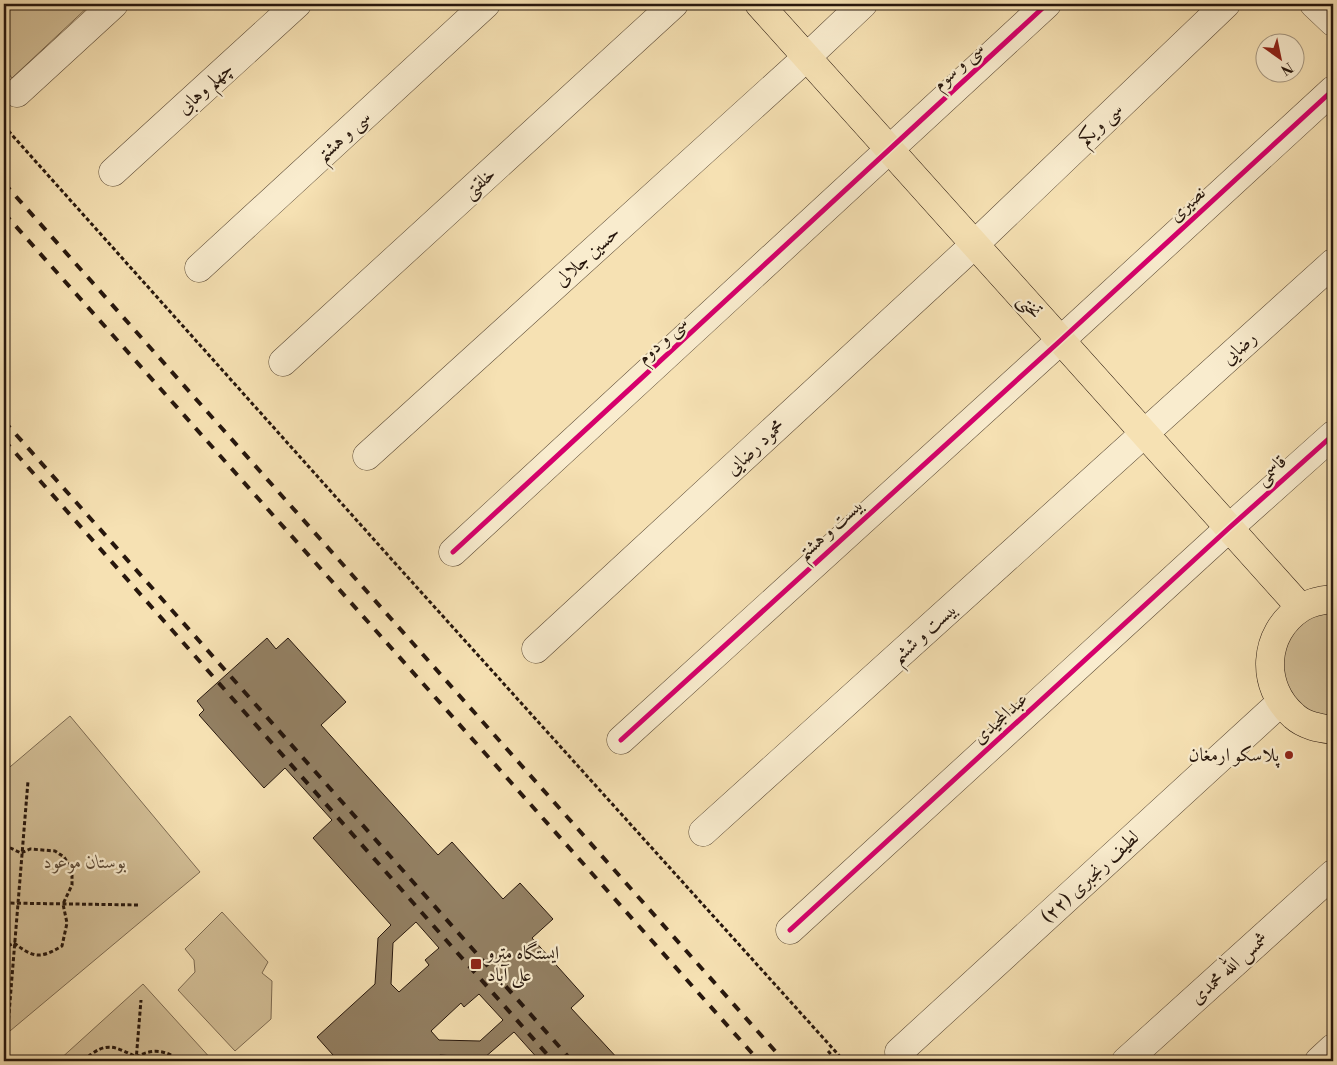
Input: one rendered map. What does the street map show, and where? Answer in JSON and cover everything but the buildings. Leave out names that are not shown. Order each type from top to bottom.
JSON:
[{"type":"main road","name":"تختی","points":[[759,4],[1301,608]]},
{"type":"main road","points":[[1333,599],[1320,600],[1301,608],[1285,622],[1274,641],[1269,661],[1272,683],[1281,702],[1295,717],[1313,727],[1333,730]]},
{"type":"street","points":[[17,93],[114,4]]},
{"type":"street","name":"چهلم وهابی","points":[[113,172],[297,4]]},
{"type":"street","name":"سی و هشتم","points":[[199,268],[486,4]]},
{"type":"street","name":"خلقتی","points":[[283,362],[674,4]]},
{"type":"street","name":"حسین جلالی","points":[[367,456],[863,4]]},
{"type":"street","name":"سی و سوم","points":[[890,150],[1047,4]]},
{"type":"street","name":"سی و یکم","points":[[975,244],[1226,4]]},
{"type":"street","points":[[1314,4],[1333,22]]},
{"type":"street","name":"نصیری","points":[[1061,340],[1333,90]]},
{"type":"street","name":"سی و دوم","points":[[453,552],[890,150]]},
{"type":"street","name":"محمود رضایی","points":[[536,649],[975,244]]},
{"type":"street","name":"رضایی","points":[[1144,434],[1333,263]]},
{"type":"street","name":"بیست و هشتم","points":[[620,740],[1061,340]]},
{"type":"street","name":"بیست و ششم","points":[[703,832],[1144,434]]},
{"type":"street","name":"قاسمی","points":[[1229,528],[1333,435]]},
{"type":"street","name":"عبدالمجیدی","points":[[790,930],[1229,528]]},
{"type":"street","name":"لطیف رنجبری (۲۲)","points":[[899,1052],[1281,702]]},
{"type":"street","name":"شمس الله محمدی","points":[[1126,1061],[1333,874]]},
{"type":"street","points":[[1319,1061],[1333,1048]]},
{"type":"path","points":[[4,126],[844,1061]]},
{"type":"path","points":[[8,1026],[28,781]]},
{"type":"path","points":[[4,845],[21,853]]},
{"type":"path","points":[[14,943],[29,954],[42,955],[62,946],[67,924],[63,904],[72,885],[72,870],[64,857],[55,851],[30,848],[21,853]]},
{"type":"path","points":[[4,903],[140,905]]},
{"type":"path","points":[[4,948],[14,943]]},
{"type":"path","points":[[137,1059],[141,1000]]},
{"type":"path","points":[[84,1061],[97,1050],[107,1046],[118,1048],[137,1059]]},
{"type":"path","points":[[828,1051],[837,1061]]},
{"type":"path","points":[[137,1059],[145,1052],[158,1052],[170,1054],[180,1061]]},
{"type":"green space","points":[[4,4],[91,4],[12,78],[4,68]]},
{"type":"green space","points":[[1333,609],[1333,720],[1301,709],[1280,680],[1282,645],[1305,617]]},
{"type":"green space","name":"بوستان موعود","points":[[70,716],[200,872],[4,1036],[4,772]]},
{"type":"green space","points":[[222,912],[268,962],[262,973],[272,981],[271,1019],[235,1051],[178,990],[195,972],[194,960],[185,949]]},
{"type":"green space","points":[[143,984],[213,1061],[58,1061]]},
{"type":"railway","points":[[4,183],[784,1061]]},
{"type":"railway","points":[[4,213],[759,1061]]},
{"type":"railway","points":[[4,421],[572,1061]]},
{"type":"railway","points":[[4,440],[553,1061]]},
{"type":"cycle path","points":[[453,552],[1047,4]]},
{"type":"cycle path","points":[[621,740],[1333,90]]},
{"type":"cycle path","points":[[790,930],[1333,435]]},
{"type":"place","name":"پلاسکو ارمغان","points":[[1289,755]]},
{"type":"place","name":"ایستگاه مترو علی آباد","points":[[476,964]]}]
